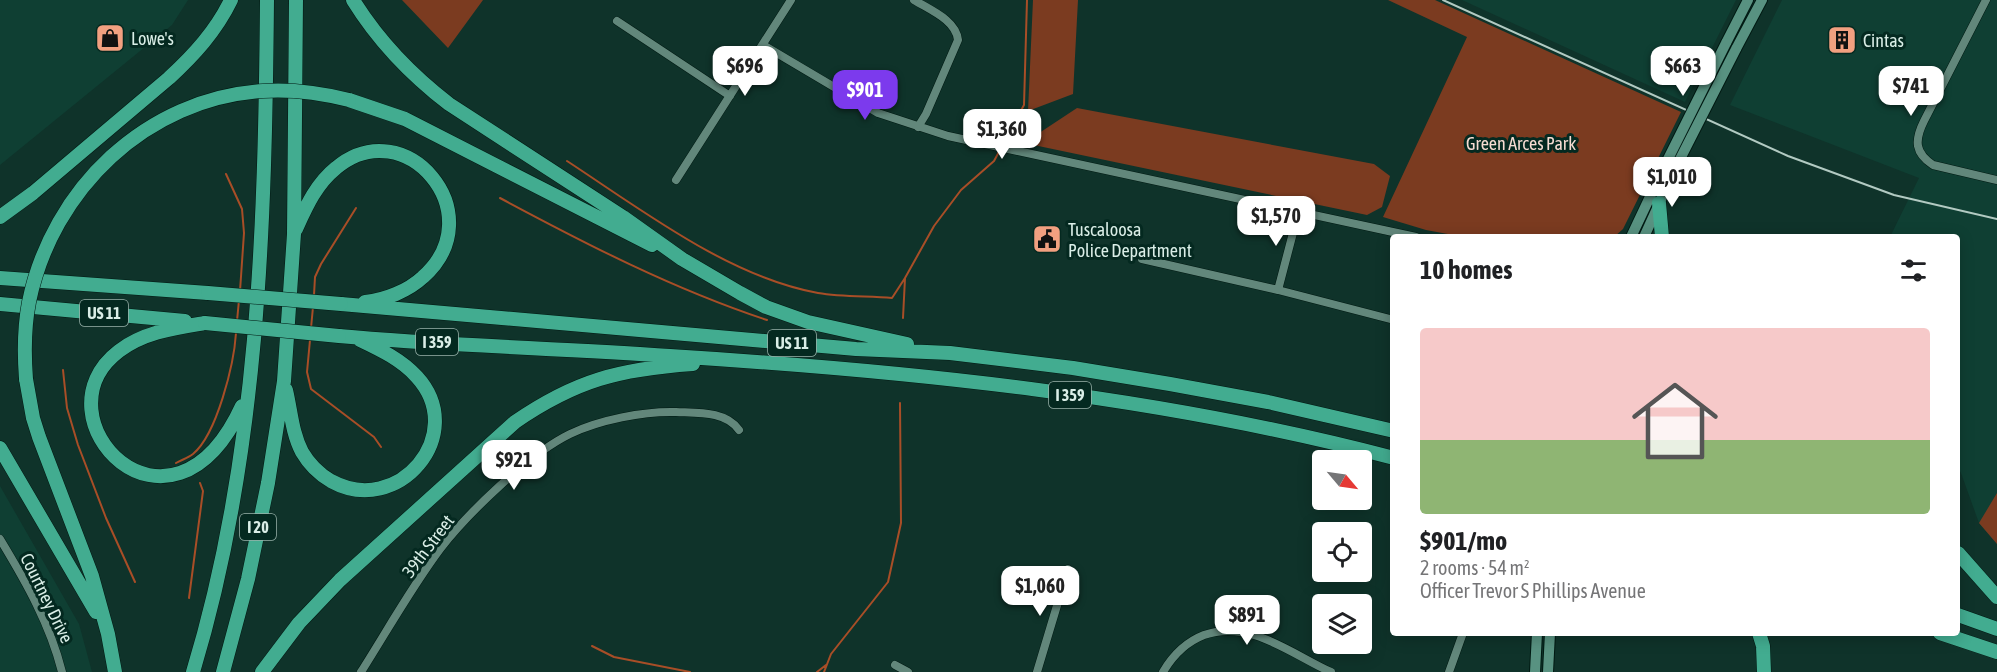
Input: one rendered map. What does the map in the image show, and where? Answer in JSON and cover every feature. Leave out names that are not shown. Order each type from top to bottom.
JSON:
[{"type":"highway","points":[[0,217],[42,185],[169,78],[210,35],[231,0]]},
{"type":"highway","name":"I 20","points":[[193,672],[217,585],[249,391],[264,194],[267,0]]},
{"type":"highway","name":"I 20","points":[[223,672],[250,568],[268,483],[284,381],[294,234],[296,0]]},
{"type":"highway","points":[[353,0],[384,44],[426,86],[449,104],[648,233],[682,259]]},
{"type":"highway","points":[[115,672],[108,634],[92,576],[33,418],[26,379],[24,339],[30,299],[49,241],[79,191],[120,148],[166,118],[225,97],[247,92],[279,90],[349,99],[405,119],[682,259],[758,302],[808,322],[950,353]]},
{"type":"highway","points":[[294,234],[320,184],[342,163],[360,155],[379,152],[408,158],[425,169],[438,183],[447,202],[449,230],[444,249],[435,265],[412,286],[395,294],[369,302],[341,304]]},
{"type":"highway","points":[[1659,203],[1662,234]]},
{"type":"highway","name":"US 11","points":[[0,278],[341,304],[856,349],[950,353]]},
{"type":"highway","name":"US 11","points":[[0,304],[205,323]]},
{"type":"highway","points":[[205,323],[155,332],[128,345],[112,357],[100,373],[92,402],[93,422],[102,442],[120,461],[143,474],[165,476],[187,472],[199,465],[218,447],[236,420],[249,391]]},
{"type":"highway","name":"I 359","points":[[205,323],[346,336],[662,355],[929,377],[1152,407],[1280,431],[1390,457]]},
{"type":"highway","points":[[284,381],[297,440],[317,471],[339,485],[361,490],[381,489],[400,482],[422,461],[431,444],[435,424],[433,404],[425,386],[412,371],[385,352],[346,336]]},
{"type":"highway","name":"I 359","points":[[950,353],[1073,368],[1170,384],[1268,402],[1390,429]]},
{"type":"highway","points":[[262,672],[299,623],[340,580],[501,435],[540,405],[595,380],[622,372],[653,366],[741,362]]},
{"type":"highway","points":[[0,448],[108,634]]},
{"type":"highway","points":[[1960,556],[1997,597]]},
{"type":"highway","points":[[1960,616],[1997,629]]},
{"type":"highway","points":[[1760,636],[1763,646],[1764,672]]},
{"type":"highway","points":[[1949,636],[1997,652]]},
{"type":"main road","points":[[1631,234],[1670,167],[1731,46],[1748,0]]},
{"type":"main road","points":[[1731,46],[1762,0]]},
{"type":"main road","points":[[1645,234],[1659,203],[1670,167]]},
{"type":"main road","points":[[1535,672],[1537,636]]},
{"type":"main road","points":[[1548,672],[1550,636]]},
{"type":"street","points":[[676,180],[791,0]]},
{"type":"street","points":[[915,0],[951,24],[958,40],[926,114],[918,127]]},
{"type":"street","points":[[1986,0],[1923,121],[1917,140],[1919,151],[1925,160],[1933,165],[1997,180]]},
{"type":"street","points":[[617,21],[730,96]]},
{"type":"street","points":[[762,45],[878,113],[948,136],[1403,234]]},
{"type":"street","points":[[1278,290],[1299,210]]},
{"type":"street","points":[[1142,259],[1278,290],[1390,319]]},
{"type":"street","name":"39th Street","points":[[361,672],[441,549],[480,506],[546,448],[571,434],[637,414],[656,412],[696,413],[725,417],[739,430]]},
{"type":"street","name":"Courtney Drive","points":[[0,540],[45,621],[62,672]]},
{"type":"street","points":[[1037,672],[1068,569]]},
{"type":"street","points":[[1163,672],[1174,656],[1197,638],[1226,631],[1265,638],[1331,672]]},
{"type":"street","points":[[1449,672],[1462,636]]},
{"type":"street","points":[[895,665],[908,672]]},
{"type":"shaded area","points":[[0,0],[188,0],[172,25],[0,165]]},
{"type":"shaded area","points":[[1462,0],[1736,0],[1685,102]]},
{"type":"shaded area","points":[[1782,0],[1997,0],[1997,544],[1979,523],[1960,471],[1960,234],[1891,234],[1919,178],[1730,105]]},
{"type":"shaded area","points":[[0,486],[79,624],[92,672],[0,672]]},
{"type":"green space","points":[[402,0],[483,0],[448,48]]},
{"type":"green space","points":[[1033,0],[1078,0],[1073,94],[1028,111]]},
{"type":"green space","name":"Green Arces Park","points":[[1388,0],[1435,0],[1681,112],[1623,229],[1617,234],[1448,234],[1383,217],[1467,37]]},
{"type":"green space","points":[[1077,108],[1374,164],[1390,176],[1382,207],[1367,215],[1024,143]]},
{"type":"green space","points":[[1997,493],[1997,544],[1979,523]]},
{"type":"waterway","points":[[1002,145],[1024,105],[1027,0]]},
{"type":"waterway","points":[[903,318],[905,278],[934,226],[961,190],[994,161],[1000,150]]},
{"type":"waterway","points":[[567,161],[687,239],[752,273],[785,285],[818,293],[892,298],[905,278]]},
{"type":"waterway","points":[[226,174],[242,209],[244,233],[240,291]]},
{"type":"waterway","points":[[500,198],[597,249],[664,280],[767,320]]},
{"type":"waterway","points":[[314,295],[315,277],[321,264],[356,208]]},
{"type":"waterway","points":[[237,321],[239,300]]},
{"type":"waterway","points":[[311,328],[313,307]]},
{"type":"waterway","points":[[176,463],[193,454],[210,431],[228,380],[236,333]]},
{"type":"waterway","points":[[310,340],[307,372],[311,389],[374,437],[381,447]]},
{"type":"waterway","points":[[63,370],[67,408],[78,445],[106,518],[135,582]]},
{"type":"waterway","points":[[824,672],[831,654],[888,582],[901,523],[900,403]]},
{"type":"waterway","points":[[189,598],[203,491],[200,483]]},
{"type":"waterway","points":[[592,646],[614,657],[690,672]]},
{"type":"waterway","points":[[817,672],[826,665]]},
{"type":"railway","points":[[1443,0],[1788,156],[1894,195],[1997,219]]},
{"type":"place","name":"Lowe's","points":[[110,38]]},
{"type":"place","name":"Cintas","points":[[1842,40]]},
{"type":"place","name":"Tuscaloosa Police Department","points":[[1047,239]]}]
